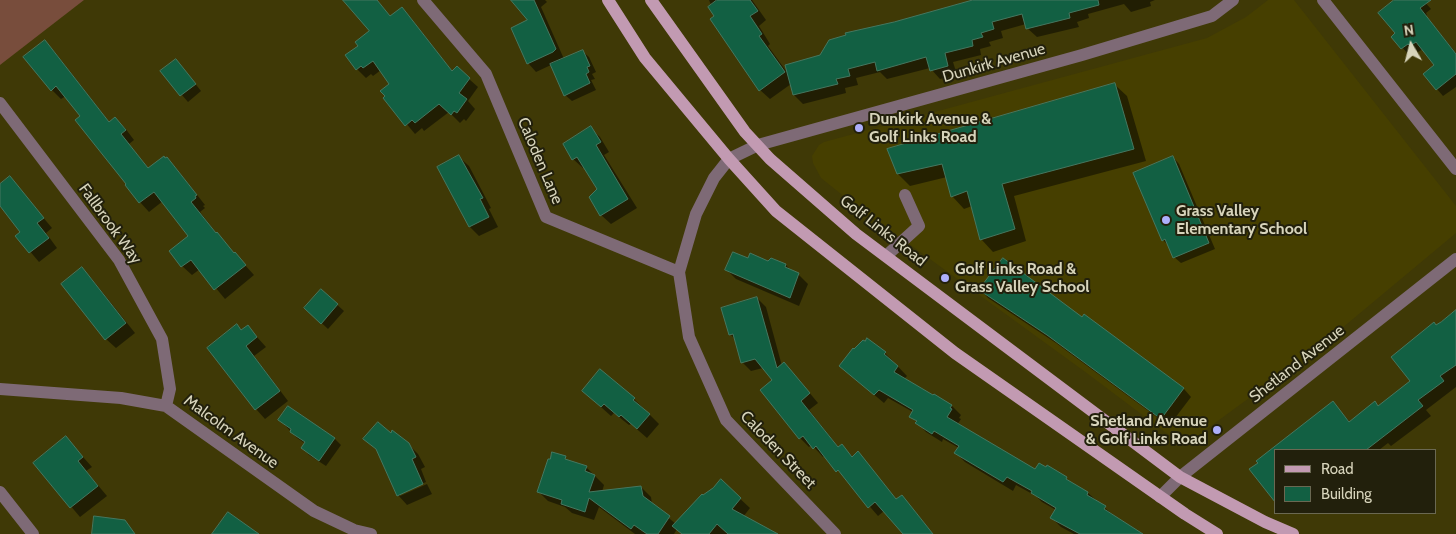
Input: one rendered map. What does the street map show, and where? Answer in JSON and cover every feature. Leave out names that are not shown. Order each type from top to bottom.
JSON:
[{"type":"main road","points":[[608,0],[645,58],[729,159],[776,210],[948,347],[1160,497],[1217,534]]},
{"type":"main road","name":"Golf Links Road","points":[[651,0],[745,132],[770,159],[856,234],[1180,477],[1265,522],[1293,534]]},
{"type":"street","name":"Caloden Lane","points":[[423,0],[486,74],[546,217],[679,272]]},
{"type":"street","name":"Dunkirk Avenue","points":[[758,145],[1082,55],[1212,16],[1233,0]]},
{"type":"street","points":[[1323,0],[1456,168]]},
{"type":"street","name":"Fallbrook Way","points":[[0,103],[119,260],[162,339],[170,390],[166,406]]},
{"type":"street","name":"Caloden Street","points":[[758,145],[729,159],[714,178],[696,214],[679,272],[689,337],[726,420],[835,534]]},
{"type":"street","points":[[886,256],[919,226],[906,195]]},
{"type":"street","name":"Shetland Avenue","points":[[1160,497],[1180,477],[1456,259]]},
{"type":"street","name":"Malcolm Avenue","points":[[0,389],[121,398],[166,406],[314,511],[354,530],[371,534]]},
{"type":"street","points":[[0,492],[33,534]]},
{"type":"shaded area","points":[[0,0],[84,0],[0,65]]},
{"type":"shaded area","name":"Grass Valley Elementary School","points":[[1268,0],[1294,0],[1456,206],[1456,233],[1323,344],[1204,431],[1195,440],[1187,442],[1176,439],[1165,432],[846,198],[821,178],[813,163],[812,156],[819,145],[824,142],[1207,38],[1246,17]]},
{"type":"building","points":[[343,0],[377,0],[390,16],[402,7],[452,71],[457,66],[470,78],[459,93],[467,99],[457,113],[454,111],[451,115],[439,104],[415,123],[412,120],[405,126],[383,98],[385,96],[380,91],[389,84],[373,61],[363,68],[361,66],[356,70],[345,55],[358,46],[355,42],[369,31]]},
{"type":"building","points":[[511,0],[534,0],[556,49],[553,52],[527,64],[511,28],[527,20]]},
{"type":"building","points":[[717,0],[750,0],[758,11],[750,16],[762,34],[759,36],[785,72],[759,91],[710,19],[714,16],[708,7]]},
{"type":"building","points":[[973,0],[1098,0],[1099,5],[1069,13],[1070,18],[1026,29],[1022,14],[992,22],[994,29],[981,33],[983,37],[972,40],[973,46],[945,53],[948,66],[930,71],[926,57],[877,71],[875,62],[848,69],[850,76],[836,79],[838,84],[793,95],[785,65],[820,55],[829,40],[846,35],[845,33],[894,22]]},
{"type":"building","points":[[1394,0],[1431,0],[1420,8],[1456,54],[1456,74],[1436,90],[1423,74],[1434,65],[1416,42],[1410,46],[1408,44],[1401,49],[1391,37],[1395,33],[1378,13]]},
{"type":"building","points":[[45,40],[109,122],[115,117],[126,130],[121,134],[148,168],[164,156],[165,158],[167,157],[197,195],[191,202],[216,233],[246,265],[214,290],[191,260],[181,267],[169,251],[188,236],[154,192],[139,203],[75,120],[80,116],[56,86],[51,91],[23,57]]},
{"type":"building","points":[[583,50],[590,66],[587,67],[589,72],[586,74],[590,83],[564,96],[550,64]]},
{"type":"building","points":[[176,59],[196,84],[180,96],[160,71]]},
{"type":"building","points":[[1115,83],[1134,149],[1002,184],[1015,229],[980,240],[967,191],[951,197],[942,164],[897,174],[887,149]]},
{"type":"building","points":[[591,126],[601,142],[596,145],[628,199],[600,216],[589,197],[597,189],[577,157],[572,160],[563,144]]},
{"type":"building","points":[[459,155],[483,198],[480,199],[489,217],[469,227],[437,167]]},
{"type":"building","points":[[1173,156],[1209,243],[1173,258],[1165,239],[1162,241],[1133,173]]},
{"type":"building","points":[[10,176],[44,218],[37,223],[49,238],[29,253],[15,236],[20,232],[0,206],[0,184]]},
{"type":"building","points":[[733,252],[748,258],[750,253],[768,261],[771,258],[786,264],[785,267],[799,273],[790,298],[725,270]]},
{"type":"building","points":[[1003,258],[1082,317],[1084,314],[1184,388],[1161,419],[1047,335],[979,290]]},
{"type":"building","points":[[82,267],[126,323],[105,340],[61,284]]},
{"type":"building","points":[[321,289],[338,304],[321,324],[304,308]]},
{"type":"building","points":[[757,297],[777,368],[784,362],[810,393],[801,401],[838,447],[842,444],[852,457],[858,451],[896,499],[902,495],[933,534],[903,534],[875,502],[868,508],[816,446],[813,449],[803,436],[799,439],[760,390],[772,380],[755,359],[741,363],[733,334],[729,335],[721,308]]},
{"type":"building","points":[[1456,310],[1456,365],[1440,376],[1444,381],[1418,400],[1423,406],[1367,449],[1274,449],[1274,501],[1249,469],[1258,463],[1256,461],[1333,401],[1349,422],[1375,401],[1378,406],[1410,381],[1391,357],[1434,322],[1436,325]]},
{"type":"building","points":[[237,324],[241,330],[248,325],[257,337],[246,346],[280,391],[255,410],[207,348]]},
{"type":"building","points":[[867,338],[886,352],[884,354],[898,366],[894,372],[952,405],[950,408],[952,409],[947,417],[1035,469],[1039,463],[1046,467],[1047,465],[1088,492],[1087,495],[1106,506],[1104,509],[1143,534],[1080,534],[1050,518],[1056,508],[1031,493],[1032,491],[1007,477],[1003,482],[954,453],[959,446],[934,431],[932,434],[915,423],[917,421],[909,417],[913,410],[879,390],[874,395],[839,366],[853,348]]},
{"type":"building","points":[[600,369],[635,398],[633,400],[650,414],[637,429],[621,415],[619,417],[604,404],[601,407],[582,391]]},
{"type":"building","points":[[288,406],[335,438],[319,461],[301,448],[305,442],[290,432],[291,429],[278,420]]},
{"type":"building","points":[[378,422],[391,433],[392,430],[409,443],[416,457],[412,459],[423,484],[397,496],[376,449],[363,439]]},
{"type":"building","points":[[66,436],[83,457],[78,461],[98,486],[70,508],[33,463]]},
{"type":"building","points":[[552,452],[566,456],[565,459],[587,466],[585,471],[595,475],[589,492],[641,486],[643,496],[670,516],[658,534],[647,534],[634,525],[631,529],[589,498],[585,512],[561,504],[562,500],[537,492]]},
{"type":"building","points":[[721,479],[741,498],[732,509],[778,534],[728,534],[717,524],[709,534],[682,534],[672,526],[702,494],[713,488]]},
{"type":"building","points":[[228,512],[259,534],[212,534]]},
{"type":"building","points":[[94,516],[125,520],[135,534],[92,534]]},
{"type":"place","name":"Dunkirk Avenue & Golf Links Road","points":[[859,128]]},
{"type":"place","name":"Grass Valley Elementary School","points":[[1166,220]]},
{"type":"place","name":"Golf Links Road & Grass Valley School","points":[[945,278]]},
{"type":"place","name":"Shetland Avenue & Golf Links Road","points":[[1217,430]]}]
